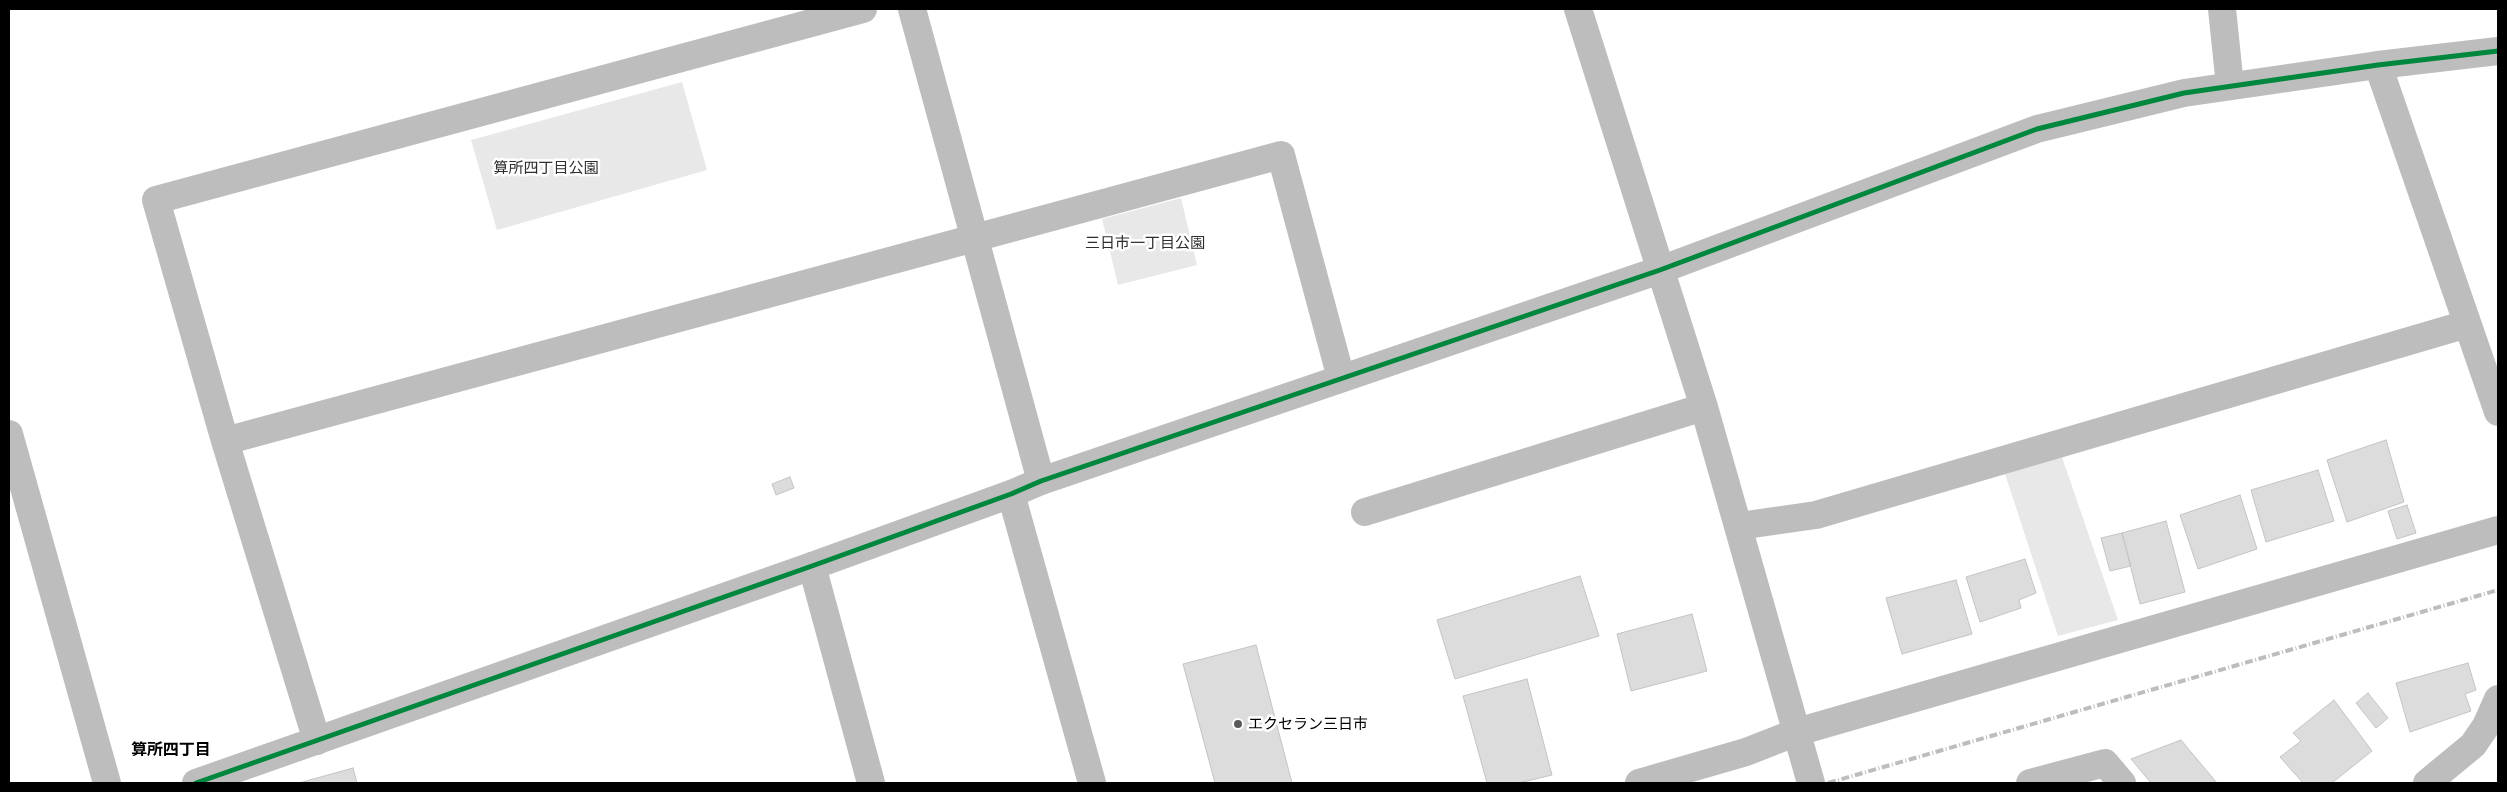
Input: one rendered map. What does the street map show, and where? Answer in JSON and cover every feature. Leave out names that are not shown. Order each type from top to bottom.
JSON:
[{"type":"street","points":[[317,742],[225,441],[156,200],[863,9]]},
{"type":"street","points":[[912,9],[1041,481]]},
{"type":"street","points":[[1578,9],[1704,407],[1811,783]]},
{"type":"street","points":[[2222,9],[2230,86]]},
{"type":"street","points":[[196,783],[317,742],[812,566],[1011,494],[1041,481],[1660,270],[2037,129],[2184,93],[2378,65],[2498,51]]},
{"type":"street","points":[[2378,65],[2498,412]]},
{"type":"street","points":[[225,441],[1281,155],[1341,378]]},
{"type":"street","points":[[1739,526],[1816,515],[2467,324]]},
{"type":"street","points":[[1365,512],[1704,407]]},
{"type":"street","points":[[9,434],[107,783]]},
{"type":"street","points":[[1011,494],[1092,783]]},
{"type":"street","points":[[1639,783],[1746,752],[1797,732],[2498,530]]},
{"type":"street","points":[[812,566],[871,783]]},
{"type":"street","points":[[2427,783],[2473,745],[2486,726],[2498,699]]},
{"type":"street","points":[[2030,783],[2104,763],[2122,783]]},
{"type":"green space","name":"算所四丁目公園","points":[[682,82],[707,170],[497,230],[471,140]]},
{"type":"green space","name":"三日市一丁目公園","points":[[1181,198],[1197,265],[1118,285],[1102,219]]},
{"type":"green space","points":[[2062,457],[2118,620],[2058,636],[2005,474]]},
{"type":"building","points":[[2386,440],[2404,502],[2347,522],[2327,460]]},
{"type":"building","points":[[2318,470],[2334,521],[2266,542],[2251,490]]},
{"type":"building","points":[[790,477],[794,488],[776,495],[772,484]]},
{"type":"building","points":[[2240,495],[2257,549],[2198,569],[2180,515]]},
{"type":"building","points":[[2407,505],[2416,533],[2397,539],[2388,511]]},
{"type":"building","points":[[2166,521],[2185,592],[2140,604],[2122,533]]},
{"type":"building","points":[[2122,533],[2131,566],[2110,571],[2101,538]]},
{"type":"building","points":[[2025,559],[2036,593],[2019,600],[2021,608],[1980,622],[1966,577]]},
{"type":"building","points":[[1580,576],[1599,636],[1455,679],[1437,620]]},
{"type":"building","points":[[1956,580],[1972,634],[1902,654],[1886,598]]},
{"type":"building","points":[[1692,614],[1707,671],[1631,691],[1617,634]]},
{"type":"building","name":"エクセラン三日市","points":[[1256,645],[1292,783],[1215,783],[1183,664]]},
{"type":"building","points":[[2468,663],[2476,690],[2465,694],[2471,711],[2410,732],[2396,683]]},
{"type":"building","points":[[1527,679],[1552,775],[1519,783],[1487,783],[1463,696]]},
{"type":"building","points":[[2368,693],[2388,718],[2376,728],[2356,703]]},
{"type":"building","points":[[2334,700],[2372,751],[2332,783],[2303,783],[2280,757],[2301,741],[2293,733]]},
{"type":"building","points":[[2181,740],[2217,783],[2151,783],[2131,759]]},
{"type":"building","points":[[353,768],[357,783],[299,783]]},
{"type":"railway","points":[[1828,783],[2498,590]]},
{"type":"cycle path","points":[[196,783],[812,566],[1011,494],[1041,481],[1660,270],[2037,129],[2184,93],[2378,65],[2498,51]]},
{"type":"place","name":"エクセラン三日市","points":[[1238,724]]},
{"type":"district","name":"算所四丁目","points":[[171,750]]}]
